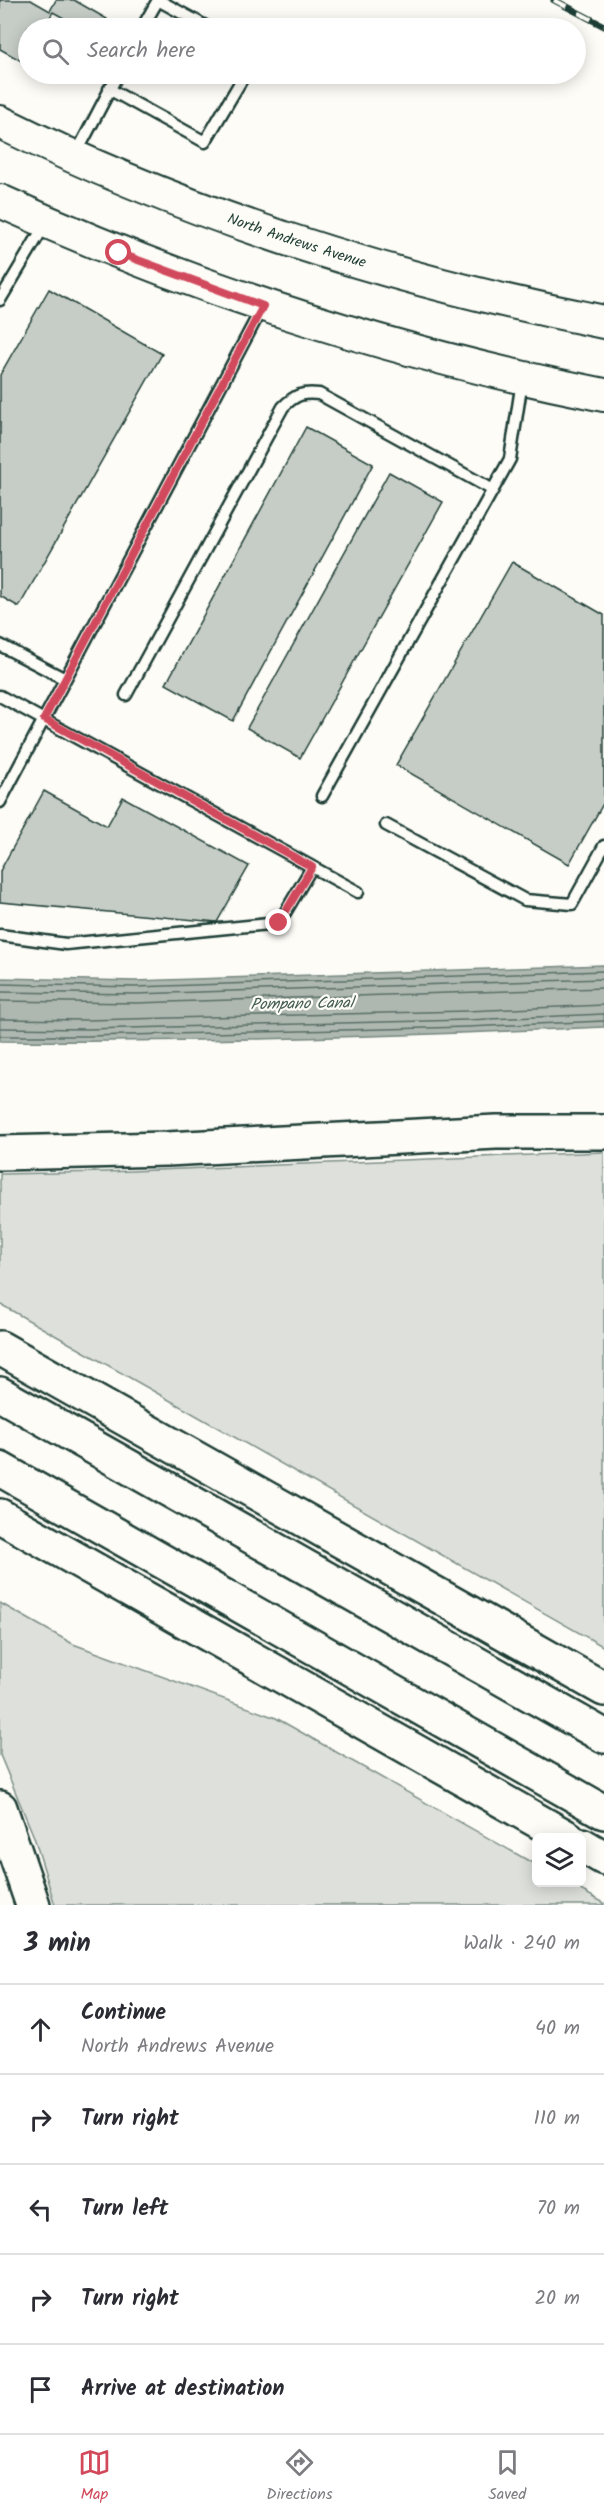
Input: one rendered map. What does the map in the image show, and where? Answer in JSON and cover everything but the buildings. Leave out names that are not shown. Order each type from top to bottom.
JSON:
[{"type":"highway","points":[[496,1132],[604,1120]]},
{"type":"highway","points":[[0,1153],[167,1149],[496,1132],[604,1132]]},
{"type":"highway","points":[[0,1348],[604,1689]]},
{"type":"highway","points":[[0,1394],[604,1736]]},
{"type":"highway","points":[[0,1469],[604,1812]]},
{"type":"highway","points":[[0,1516],[559,1833]]},
{"type":"highway","points":[[0,1808],[33,1905]]},
{"type":"highway","points":[[586,1847],[604,1858]]},
{"type":"main road","name":"North Andrews Avenue","points":[[0,122],[75,157],[285,238],[472,293],[604,322]]},
{"type":"main road","points":[[0,201],[130,257],[263,306],[369,339],[522,378],[604,395]]},
{"type":"lane","points":[[148,18],[158,0],[191,18]]},
{"type":"lane","points":[[75,157],[112,84]]},
{"type":"lane","points":[[109,89],[205,142],[239,84]]},
{"type":"lane","points":[[0,300],[4,285],[46,222]]},
{"type":"lane","points":[[0,802],[263,306]]},
{"type":"lane","points":[[322,796],[510,459],[522,378]]},
{"type":"lane","points":[[126,695],[283,407],[295,396],[306,392],[320,394],[493,490]]},
{"type":"lane","points":[[0,645],[66,679]]},
{"type":"lane","points":[[0,696],[358,892]]},
{"type":"lane","points":[[386,825],[525,900],[572,904],[604,846]]},
{"type":"lane","points":[[0,935],[66,944],[279,923],[312,867]]},
{"type":"shaded area","points":[[604,1152],[604,1647],[0,1304],[0,1174],[106,1172]]},
{"type":"shaded area","points":[[0,1603],[73,1644],[276,1718],[532,1863],[532,1887],[575,1887],[604,1905],[55,1905],[34,1837],[0,1755]]},
{"type":"water","name":"Pompano Canal","points":[[604,965],[604,1027],[302,1038],[0,1041],[0,978],[135,981]]},
{"type":"railway","points":[[554,0],[604,26]]},
{"type":"route","points":[[119,253],[263,306],[44,719],[312,867],[279,923]]}]
